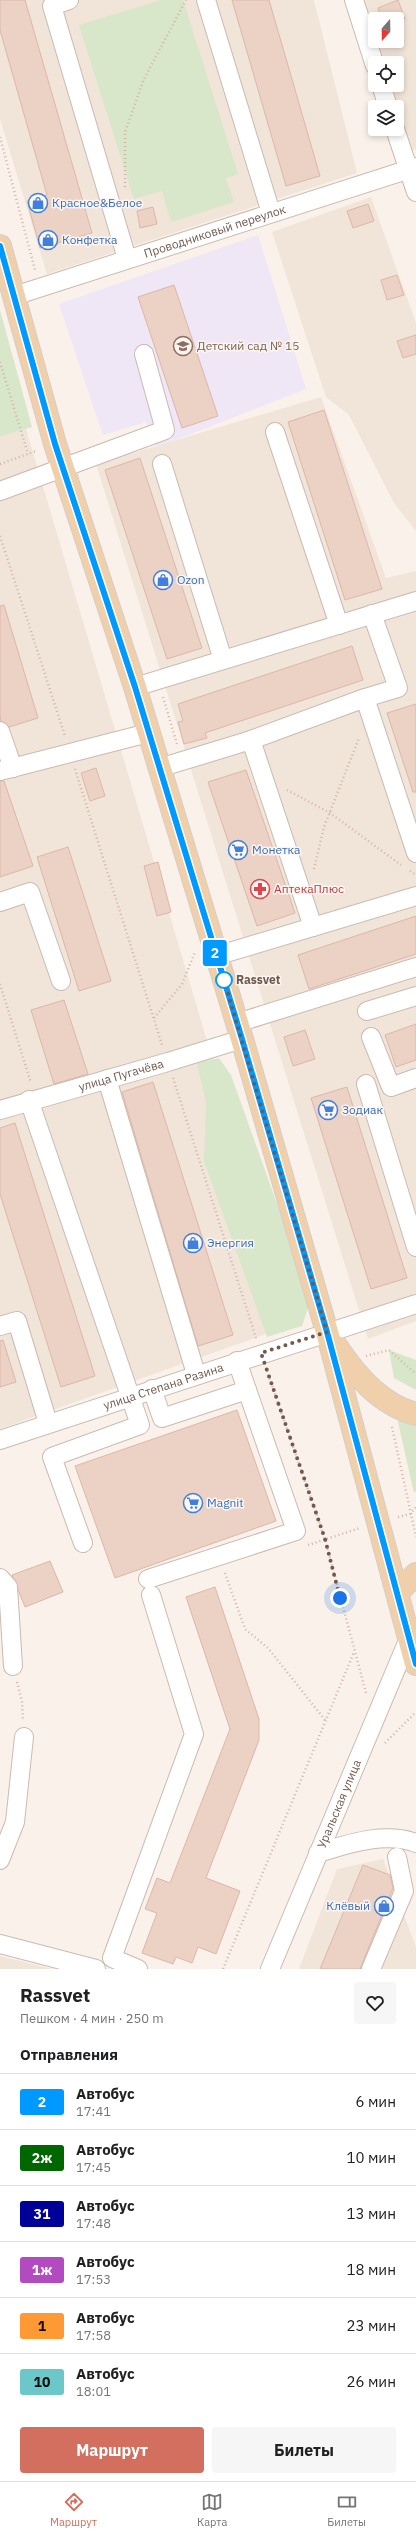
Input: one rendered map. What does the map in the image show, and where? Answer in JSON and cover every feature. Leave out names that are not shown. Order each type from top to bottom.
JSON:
[{"type":"main road","points":[[0,246],[8,287],[63,467],[135,687],[239,1031],[327,1332],[416,1664]]},
{"type":"main road","points":[[327,1332],[355,1374],[387,1401],[416,1414]]},
{"type":"main road","points":[[397,1593],[416,1574]]},
{"type":"street","points":[[69,0],[52,6],[127,259]]},
{"type":"street","points":[[206,0],[271,213]]},
{"type":"street","points":[[354,0],[372,56]]},
{"type":"street","points":[[398,136],[412,168],[416,192]]},
{"type":"street","name":"Проводниковый переулок","points":[[8,287],[39,287],[412,168]]},
{"type":"street","points":[[0,491],[63,467],[86,461],[165,430],[144,354]]},
{"type":"street","points":[[275,432],[338,625]]},
{"type":"street","points":[[162,464],[223,660]]},
{"type":"street","points":[[135,687],[416,601]]},
{"type":"street","points":[[159,768],[367,705],[398,688],[372,614]]},
{"type":"street","points":[[367,705],[416,853]]},
{"type":"street","points":[[0,730],[6,769],[148,733]]},
{"type":"street","points":[[251,740],[313,927]]},
{"type":"street","points":[[0,902],[30,892],[60,981]]},
{"type":"street","points":[[215,952],[313,927],[416,896]]},
{"type":"street","name":"улица Пугачёва","points":[[0,1110],[32,1099],[168,1062],[239,1031],[416,967]]},
{"type":"street","points":[[367,1012],[416,996]]},
{"type":"street","points":[[371,1037],[390,1087],[416,1078]]},
{"type":"street","points":[[107,1079],[196,1374]]},
{"type":"street","points":[[366,1084],[416,1247]]},
{"type":"street","points":[[32,1099],[129,1396],[140,1425],[52,1457],[83,1543]]},
{"type":"street","name":"улица Степана Разина","points":[[0,1440],[196,1374],[416,1304]]},
{"type":"street","points":[[0,1326],[17,1321],[48,1424]]},
{"type":"street","points":[[138,1969],[112,1958],[194,1734],[150,1587],[296,1531],[237,1361]]},
{"type":"street","points":[[152,1389],[162,1418],[247,1390]]},
{"type":"street","points":[[0,1578],[8,1587],[13,1666]]},
{"type":"street","name":"Уральская улица","points":[[270,1969],[409,1638]]},
{"type":"street","points":[[0,1860],[15,1822],[24,1737]]},
{"type":"street","points":[[318,1853],[352,1843],[401,1837],[416,1843]]},
{"type":"street","points":[[371,1969],[404,1891],[397,1857]]},
{"type":"street","points":[[0,1944],[96,1969]]},
{"type":"path","points":[[124,190],[126,183],[125,132],[144,79],[186,0]]},
{"type":"path","points":[[0,137],[39,287]]},
{"type":"path","points":[[0,362],[28,454]]},
{"type":"path","points":[[0,536],[261,1353],[325,1539],[354,1652],[381,1748],[416,1712]]},
{"type":"path","points":[[158,680],[182,761]]},
{"type":"path","points":[[313,872],[330,813],[367,705]]},
{"type":"path","points":[[264,777],[330,813],[416,875]]},
{"type":"path","points":[[154,1019],[182,984],[194,952],[215,952]]},
{"type":"path","points":[[0,984],[32,1099]]},
{"type":"path","points":[[347,1362],[389,1350],[416,1374]]},
{"type":"path","points":[[368,1355],[371,1362]]},
{"type":"path","points":[[387,1401],[416,1537]]},
{"type":"path","points":[[348,1531],[361,1527]]},
{"type":"path","points":[[224,1571],[245,1629],[268,1648],[325,1721]]},
{"type":"path","points":[[223,1969],[354,1652]]},
{"type":"path","points":[[13,1666],[22,1702],[24,1737]]},
{"type":"shaded area","points":[[0,0],[314,0],[357,173],[47,274],[0,119]]},
{"type":"shaded area","points":[[363,0],[416,0],[416,149],[412,150],[404,125],[404,100],[396,100],[393,92],[404,92],[404,56],[381,56],[379,48],[404,48],[404,12],[368,12],[368,15]]},
{"type":"shaded area","points":[[371,197],[416,323],[416,531],[394,503],[349,415],[326,397],[272,232]]},
{"type":"shaded area","name":"Детский сад № 15","points":[[258,235],[306,389],[155,448],[153,435],[146,422],[103,435],[59,304]]},
{"type":"shaded area","points":[[0,341],[291,1325],[0,1429]]},
{"type":"shaded area","points":[[321,397],[386,578],[416,571],[416,1321],[368,1339],[96,464]]},
{"type":"shaded area","points":[[383,1859],[416,1947],[416,1969],[299,1969],[337,1869]]},
{"type":"shaded area","points":[[0,1956],[52,1969],[0,1969]]},
{"type":"green space","points":[[161,0],[183,0],[238,174],[226,178],[234,202],[171,222],[162,191],[134,199],[79,25]]},
{"type":"green space","points":[[0,310],[32,427],[0,436]]},
{"type":"green space","points":[[219,1058],[231,1075],[311,1299],[302,1326],[267,1337],[204,1161],[206,1103],[197,1063]]},
{"type":"green space","points":[[389,1350],[416,1360],[416,1390],[394,1378]]},
{"type":"green space","points":[[397,1418],[416,1426],[416,1491],[414,1493]]},
{"type":"building","points":[[0,0],[25,0],[92,233],[40,248],[27,201],[47,195],[0,30]]},
{"type":"building","points":[[232,0],[269,0],[320,176],[286,186]]},
{"type":"building","points":[[398,0],[402,12],[379,12],[378,8]]},
{"type":"building","points":[[368,204],[374,221],[353,228],[347,211]]},
{"type":"building","points":[[153,207],[157,224],[140,228],[137,211]]},
{"type":"building","points":[[397,275],[404,295],[387,300],[381,280]]},
{"type":"building","points":[[174,285],[218,416],[182,428],[138,297]]},
{"type":"building","points":[[416,335],[416,354],[403,358],[397,341]]},
{"type":"building","points":[[324,410],[382,589],[345,600],[288,422]]},
{"type":"building","points":[[140,458],[202,648],[167,659],[105,470]]},
{"type":"building","points":[[4,605],[38,718],[9,727],[1,721],[0,716],[0,606]]},
{"type":"building","points":[[352,646],[363,680],[205,733],[207,738],[184,744],[178,722],[183,721],[178,704]]},
{"type":"building","points":[[416,704],[416,792],[413,792],[387,713]]},
{"type":"building","points":[[96,768],[105,796],[90,801],[81,773]]},
{"type":"building","points":[[246,770],[295,913],[257,926],[208,782]]},
{"type":"building","points":[[0,781],[4,781],[33,866],[0,877]]},
{"type":"building","points":[[68,847],[111,981],[79,991],[37,857]]},
{"type":"building","points":[[158,862],[171,912],[157,916],[144,866]]},
{"type":"building","points":[[416,916],[416,954],[309,989],[298,955]]},
{"type":"building","points":[[64,1000],[88,1074],[54,1084],[31,1010]]},
{"type":"building","points":[[416,1024],[416,1060],[396,1067],[385,1035]]},
{"type":"building","points":[[305,1030],[315,1059],[293,1066],[284,1037]]},
{"type":"building","points":[[153,1082],[233,1335],[198,1346],[122,1092]]},
{"type":"building","points":[[347,1087],[407,1278],[371,1289],[311,1098]]},
{"type":"building","points":[[15,1123],[95,1376],[61,1387],[0,1194],[0,1128]]},
{"type":"building","points":[[3,1340],[16,1382],[0,1387],[0,1341]]},
{"type":"building","points":[[237,1410],[276,1521],[115,1578],[75,1466]]},
{"type":"building","points":[[50,1561],[63,1592],[25,1607],[12,1575]]},
{"type":"building","points":[[215,1587],[259,1719],[259,1740],[206,1878],[240,1891],[216,1954],[198,1947],[192,1963],[176,1957],[173,1964],[142,1953],[157,1913],[145,1909],[157,1878],[170,1883],[230,1729],[186,1597]]},
{"type":"building","points":[[363,1865],[390,1875],[393,1888],[360,1969],[320,1969]]},
{"type":"bus line","name":"2","points":[[0,246],[55,444],[135,687],[242,1039],[327,1332],[416,1664]]},
{"type":"place","name":"Красное&Белое","points":[[38,203]]},
{"type":"place","name":"Конфетка","points":[[48,240]]},
{"type":"place","name":"Детский сад № 15","points":[[183,346]]},
{"type":"place","name":"Ozon","points":[[163,580]]},
{"type":"place","name":"Монетка","points":[[238,850]]},
{"type":"place","name":"АптекаПлюс","points":[[260,889]]},
{"type":"place","name":"Rassvet","points":[[224,980]]},
{"type":"place","name":"Зодиак","points":[[328,1110]]},
{"type":"place","name":"Энергия","points":[[193,1243]]},
{"type":"place","name":"Magnit","points":[[193,1503]]},
{"type":"place","name":"Клёвый","points":[[384,1906]]},
{"type":"route","points":[[224,980],[327,1332],[261,1353],[281,1415],[325,1539],[340,1598]]}]
